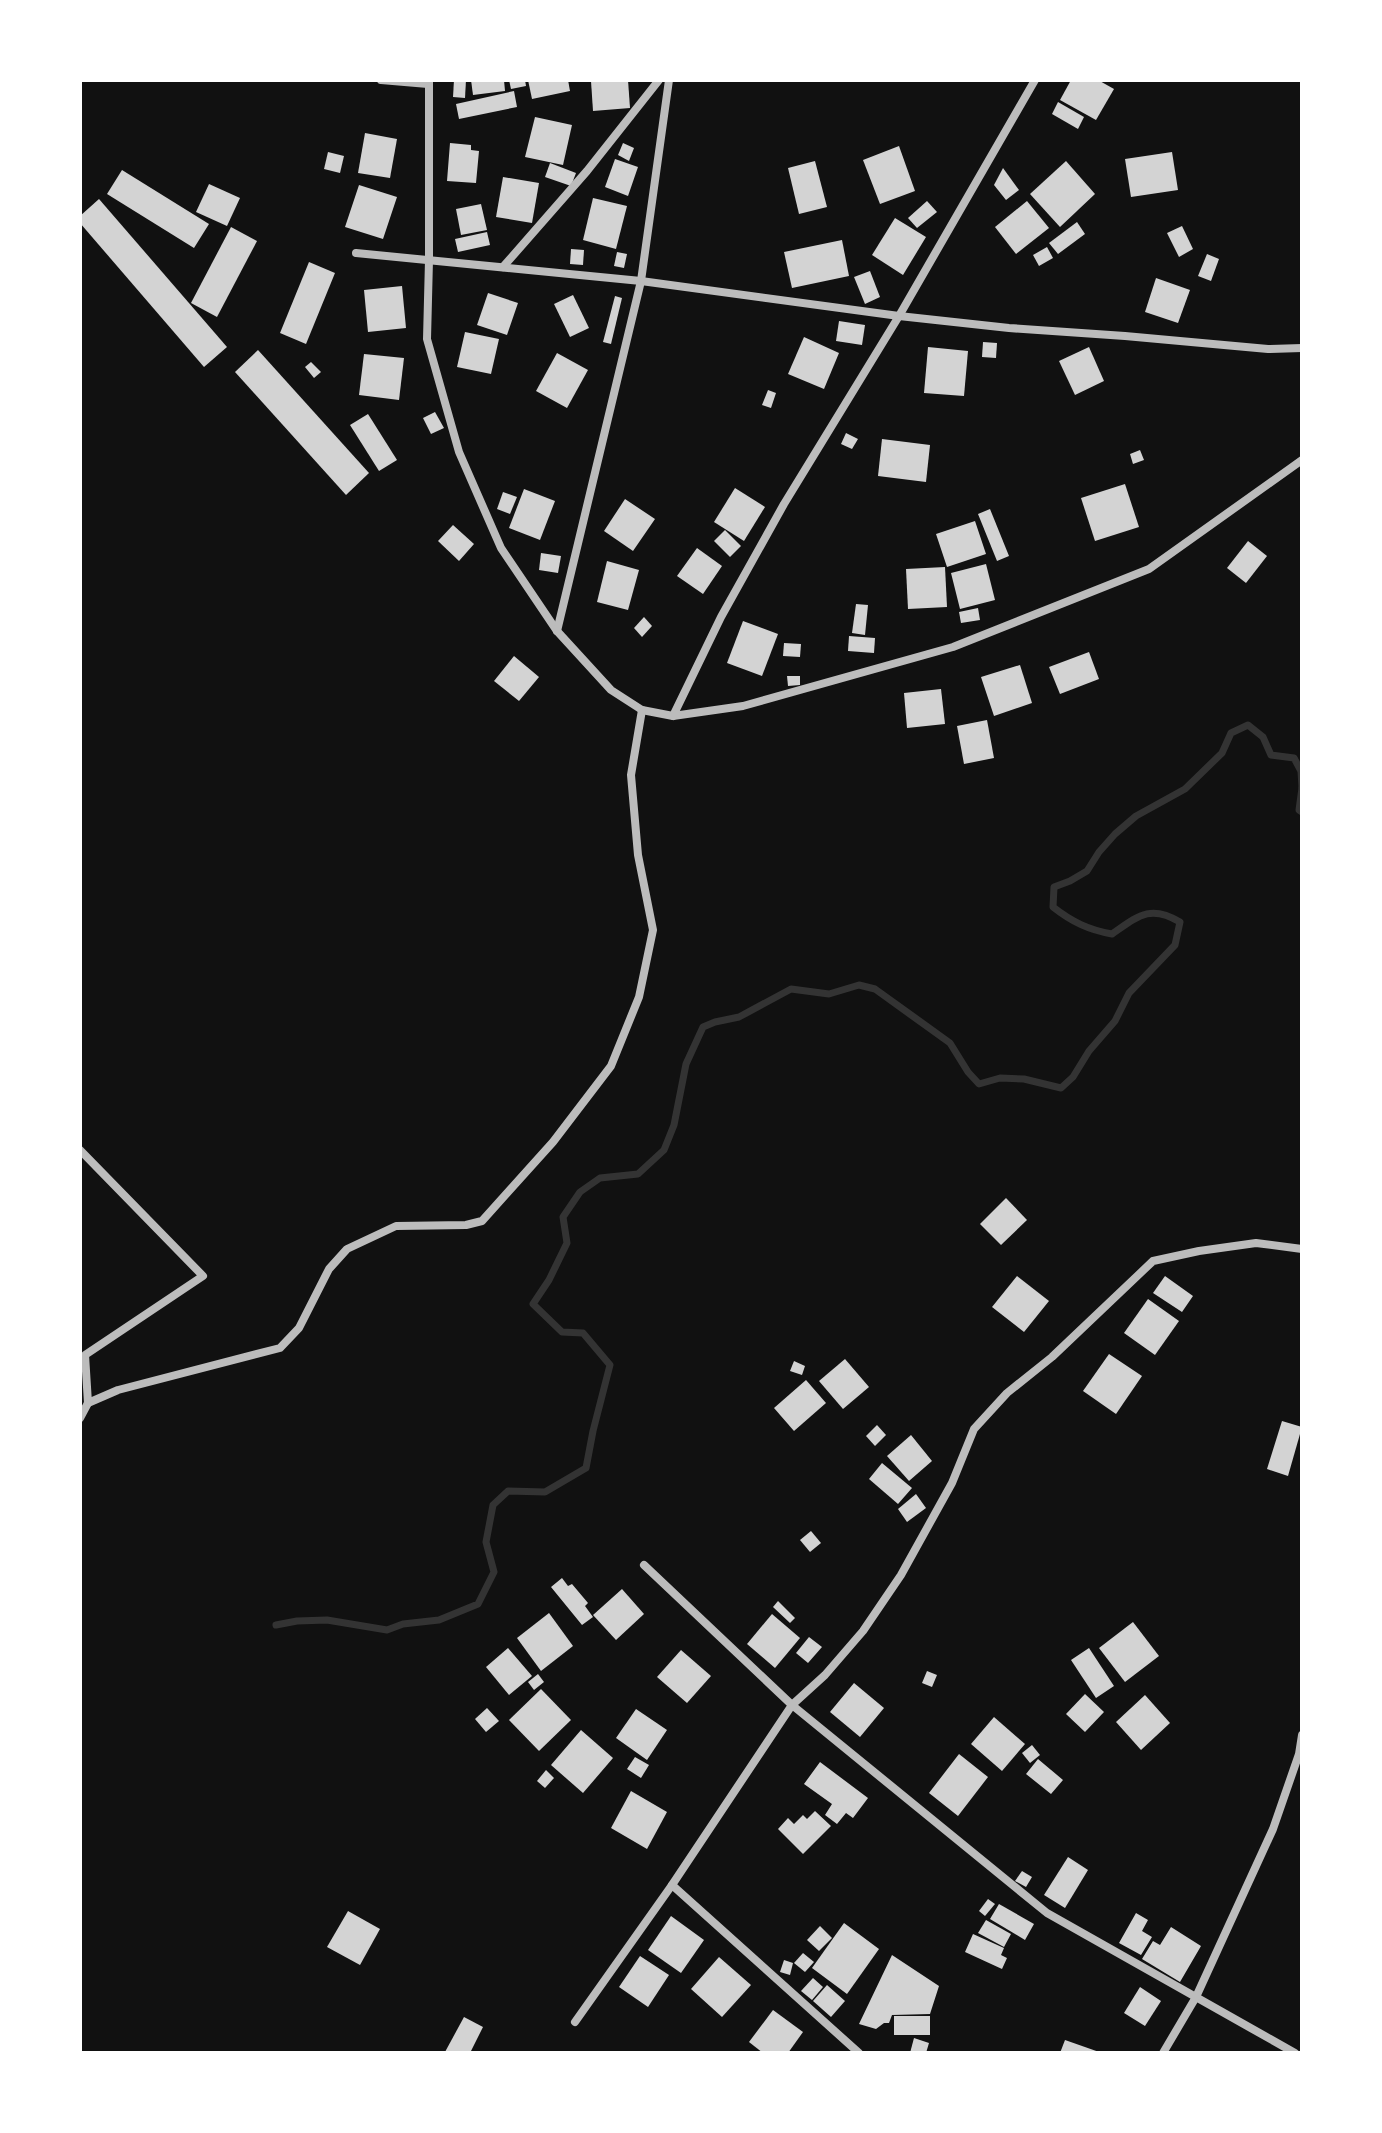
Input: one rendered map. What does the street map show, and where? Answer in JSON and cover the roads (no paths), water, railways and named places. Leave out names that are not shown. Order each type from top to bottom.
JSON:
[{"type":"street","points":[[381,80],[428,82],[427,339],[459,452],[501,548],[557,631],[611,690],[642,710],[673,716],[743,706],[953,647],[1149,569],[1302,460]]},
{"type":"street","points":[[503,267],[587,171],[659,80]]},
{"type":"street","points":[[557,631],[641,281],[669,80]]},
{"type":"street","points":[[673,716],[721,617],[784,504],[899,316],[1035,80]]},
{"type":"street","points":[[356,253],[641,281],[1009,328],[1268,349],[1302,348]]},
{"type":"street","points":[[88,1403],[118,1390],[280,1348],[299,1328],[329,1269],[347,1249],[396,1226],[466,1225],[482,1221],[553,1142],[611,1066],[639,997],[653,930],[638,855],[631,775],[642,710]]},
{"type":"street","points":[[80,1150],[203,1276],[85,1355],[88,1403],[80,1418]]},
{"type":"street","points":[[575,2022],[672,1885],[792,1705],[825,1675],[863,1631],[901,1575],[952,1483],[974,1429],[1007,1393],[1052,1357],[1153,1261],[1256,1243],[1302,1249]]},
{"type":"street","points":[[644,1565],[792,1705],[1047,1913],[1295,2053]]},
{"type":"street","points":[[1163,2053],[1196,1997],[1273,1829],[1299,1754],[1302,1735]]},
{"type":"street","points":[[672,1885],[859,2053]]},
{"type":"waterway","points":[[276,1625],[327,1620],[387,1630],[403,1624],[439,1620],[478,1604],[494,1572],[486,1542],[493,1505],[508,1491],[545,1492],[586,1468],[610,1365],[583,1333],[562,1332],[533,1304],[567,1243],[563,1217],[580,1192],[600,1178],[638,1174],[664,1150],[674,1125],[686,1064],[703,1027],[739,1017],[791,989],[829,994],[859,985],[875,989],[950,1043],[979,1084],[1000,1078],[1024,1079],[1061,1088],[1073,1077],[1089,1051],[1115,1021],[1129,993],[1175,945],[1180,922],[1152,913],[1144,914],[1112,934],[1096,930],[1074,921],[1053,907],[1054,887],[1087,871],[1115,834],[1136,816],[1185,789],[1222,753],[1231,733],[1248,725],[1263,737],[1271,755],[1294,758],[1301,771],[1302,788]]},
{"type":"waterway","points":[[1302,788],[1299,810],[1302,812]]}]
